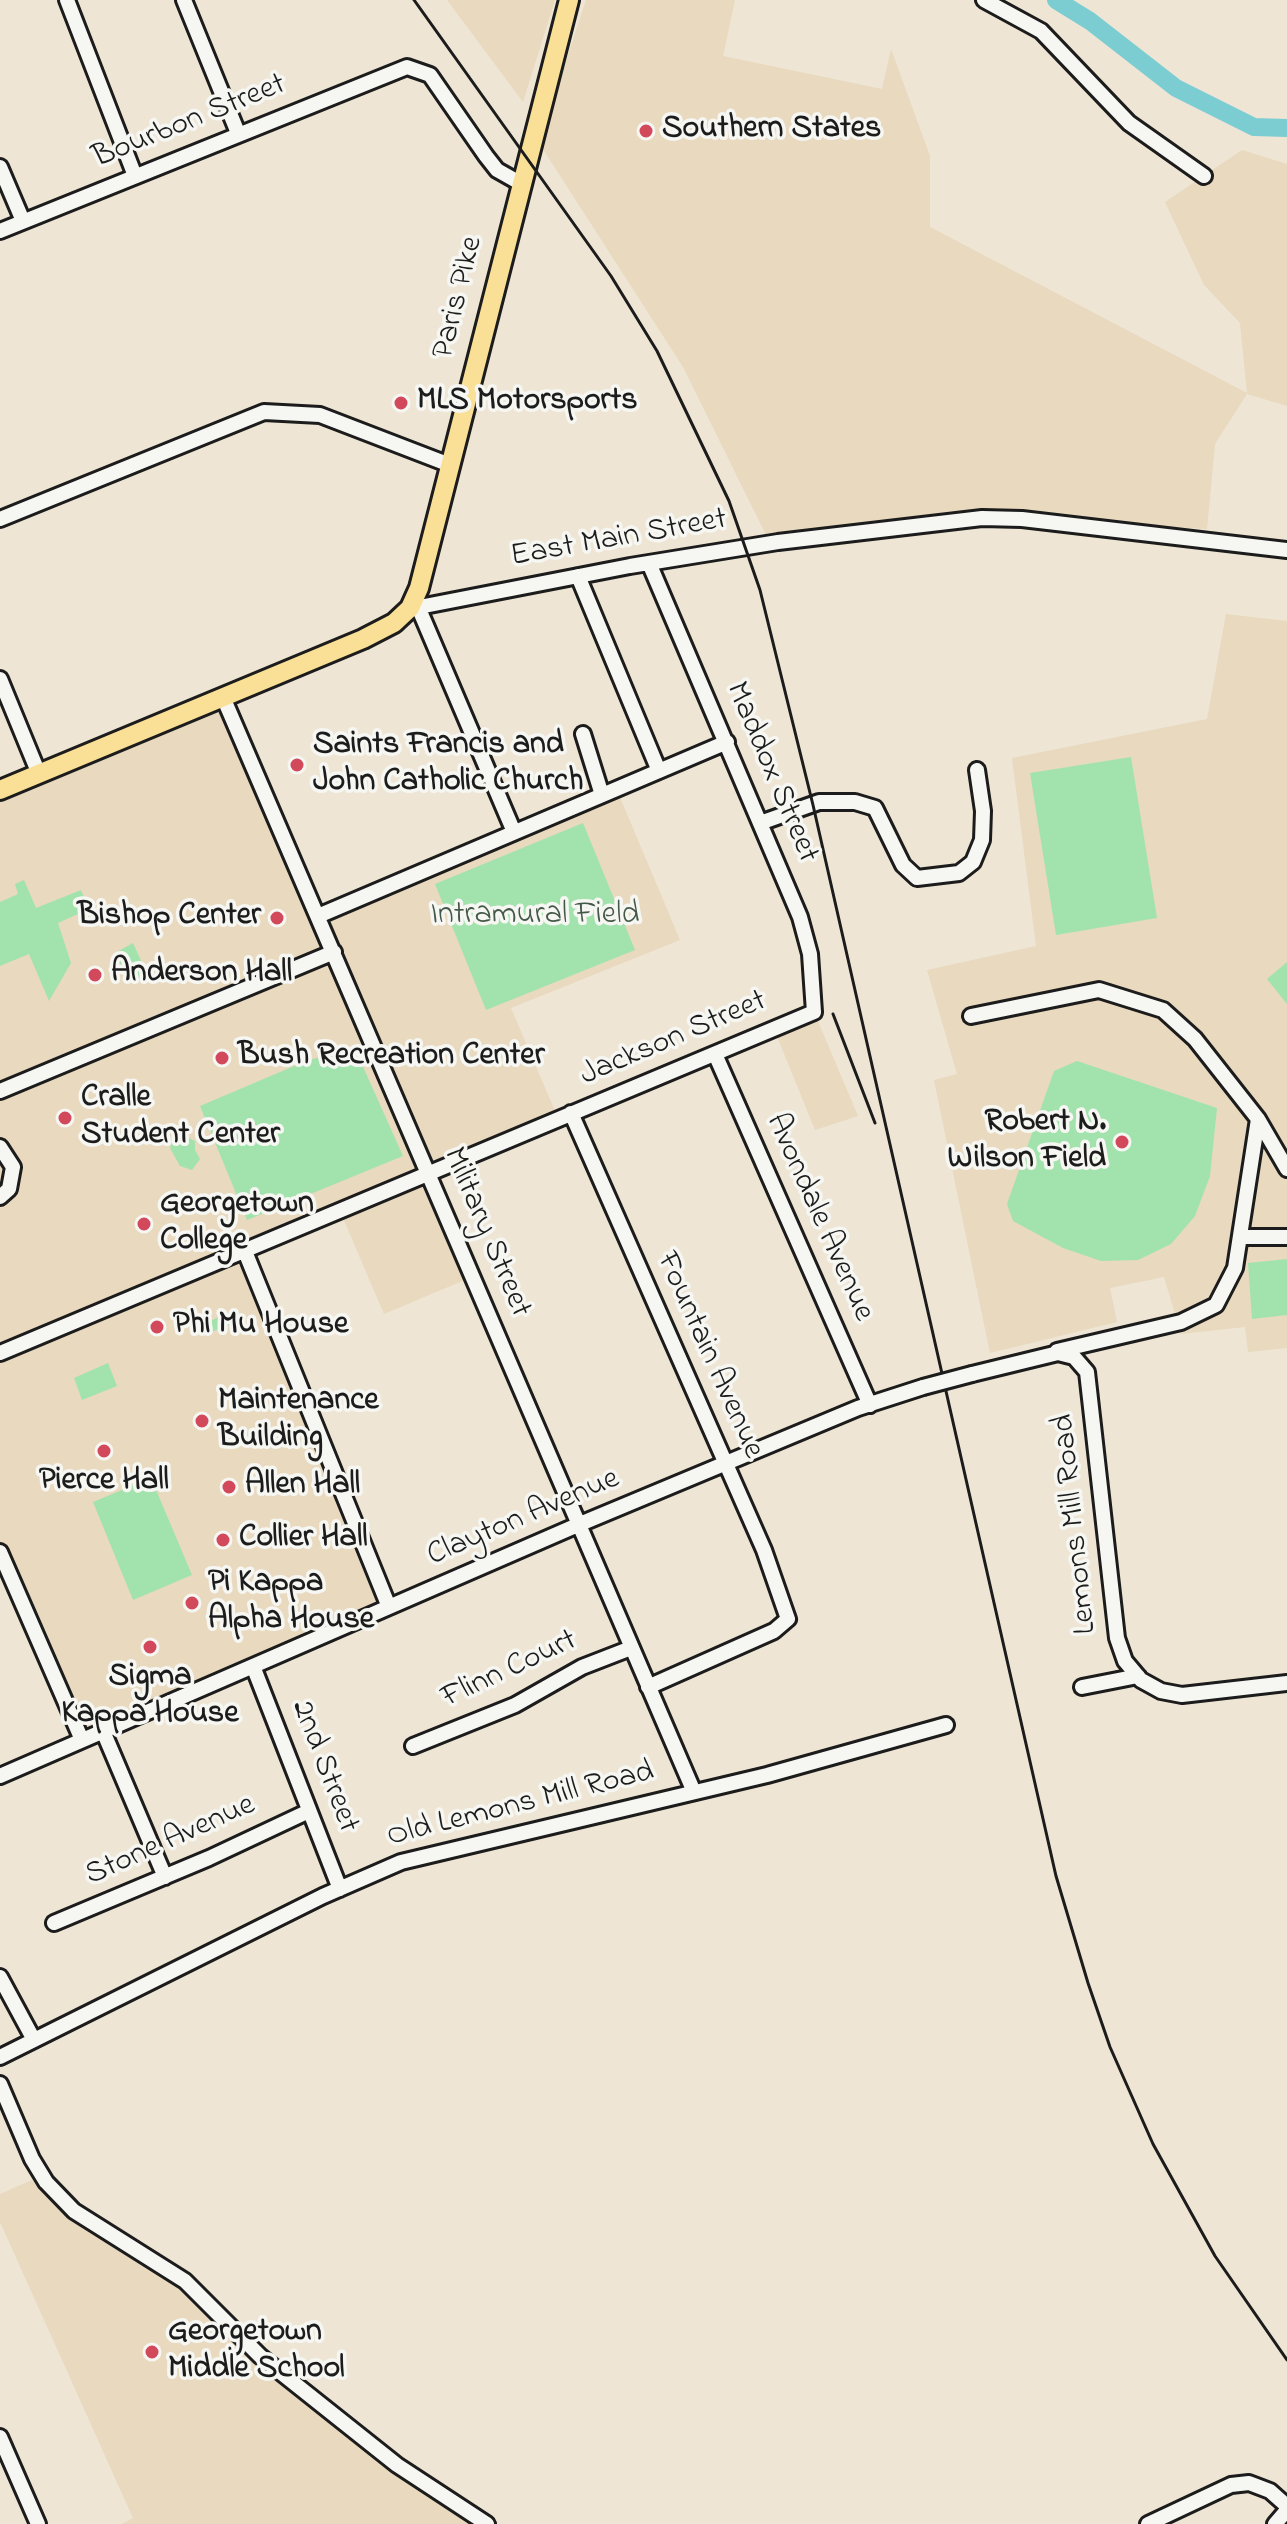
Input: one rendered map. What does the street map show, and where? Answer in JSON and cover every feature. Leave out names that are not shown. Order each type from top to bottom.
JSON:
[{"type":"main road","name":"Paris Pike","points":[[414,609],[569,0]]},
{"type":"main road","name":"East Main Street","points":[[0,790],[363,639],[414,609]]},
{"type":"street","points":[[67,0],[135,176]]},
{"type":"street","points":[[184,0],[238,133]]},
{"type":"street","points":[[984,0],[1041,31],[1129,123],[1204,176]]},
{"type":"street","name":"Bourbon Street","points":[[0,231],[402,68],[423,70],[430,75],[497,170],[520,183]]},
{"type":"street","points":[[0,167],[23,221]]},
{"type":"street","points":[[0,519],[264,412],[320,415],[450,465]]},
{"type":"street","name":"East Main Street","points":[[414,609],[578,576],[778,542],[1001,517],[1287,550]]},
{"type":"street","name":"Maddox Street","points":[[649,563],[800,917],[810,954],[814,1012]]},
{"type":"street","points":[[578,576],[659,771]]},
{"type":"street","points":[[414,609],[514,832]]},
{"type":"street","points":[[0,679],[39,774]]},
{"type":"street","name":"Military Street","points":[[223,697],[694,1792]]},
{"type":"street","points":[[583,734],[602,795]]},
{"type":"street","points":[[318,916],[727,742]]},
{"type":"street","points":[[760,823],[819,802],[855,802],[875,808],[903,865],[917,878],[959,873],[973,862],[982,840],[983,811],[977,770]]},
{"type":"street","points":[[0,1091],[334,952]]},
{"type":"street","points":[[971,1016],[1099,990],[1163,1010],[1195,1039],[1258,1119],[1287,1169]]},
{"type":"street","name":"Jackson Street","points":[[0,1353],[814,1012]]},
{"type":"street","name":"Avondale Avenue","points":[[715,1054],[870,1405]]},
{"type":"street","name":"Fountain Avenue","points":[[571,1113],[764,1550],[787,1613],[787,1622],[648,1687]]},
{"type":"street","name":"Clayton Avenue","points":[[0,1776],[580,1524],[870,1405],[923,1387],[1205,1313],[1224,1294],[1235,1268],[1258,1119]]},
{"type":"street","points":[[0,1147],[13,1167],[9,1189],[0,1197]]},
{"type":"street","points":[[1240,1237],[1287,1237]]},
{"type":"street","points":[[244,1249],[389,1607]]},
{"type":"street","name":"Lemons Mill Road","points":[[1053,1353],[1068,1354],[1087,1372],[1117,1638],[1125,1661],[1138,1676]]},
{"type":"street","points":[[0,1552],[82,1740]]},
{"type":"street","name":"Flinn Court","points":[[413,1746],[515,1705],[582,1667],[631,1648]]},
{"type":"street","name":"2nd Street","points":[[253,1666],[340,1889]]},
{"type":"street","points":[[1082,1687],[1138,1676],[1154,1688],[1182,1695],[1287,1683]]},
{"type":"street","name":"Old Lemons Mill Road","points":[[0,2057],[401,1862],[439,1850],[694,1792],[946,1725]]},
{"type":"street","points":[[103,1731],[165,1877]]},
{"type":"street","name":"Stone Avenue","points":[[54,1923],[165,1877],[309,1811]]},
{"type":"street","points":[[0,1977],[34,2040]]},
{"type":"street","points":[[0,2084],[32,2159],[46,2182],[74,2211],[185,2281],[260,2356],[406,2471],[487,2524]]},
{"type":"street","points":[[0,2437],[38,2524]]},
{"type":"street","points":[[1148,2524],[1231,2485],[1249,2483],[1270,2491],[1287,2508],[1275,2524]]},
{"type":"shaded area","points":[[447,0],[555,0],[523,102]]},
{"type":"shaded area","points":[[586,0],[735,0],[723,56],[882,89],[891,49],[930,156],[930,227],[1247,393],[1240,323],[1204,285],[1165,202],[1242,150],[1287,164],[1287,406],[1247,394],[1215,444],[1207,529],[1023,512],[953,511],[767,537],[683,367],[539,143]]},
{"type":"shaded area","points":[[1226,614],[1287,621],[1287,1348],[1248,1352],[1245,1327],[1181,1334],[1164,1277],[1110,1288],[1117,1322],[990,1353],[934,1080],[957,1074],[927,970],[1036,946],[1012,758],[1207,719]]},
{"type":"shaded area","name":"Georgetown College","points":[[221,702],[316,923],[619,795],[680,940],[511,1008],[555,1111],[421,1171],[467,1279],[384,1314],[337,1204],[239,1245],[386,1603],[82,1735],[0,1543],[0,796]]},
{"type":"shaded area","points":[[814,1012],[858,1116],[815,1130],[774,1029]]},
{"type":"shaded area","name":"Georgetown Middle School","points":[[32,2180],[82,2228],[180,2286],[264,2370],[387,2465],[475,2524],[122,2524],[133,2518],[0,2222],[0,2194]]},
{"type":"green space","points":[[1131,757],[1157,918],[1056,935],[1030,773]]},
{"type":"green space","name":"Intramural Field","points":[[583,823],[635,950],[486,1010],[435,884]]},
{"type":"green space","points":[[24,880],[36,908],[81,890],[89,909],[58,923],[71,963],[49,1001],[29,954],[0,966],[0,902],[18,894],[15,884]]},
{"type":"green space","points":[[133,943],[148,976],[129,983],[115,953]]},
{"type":"green space","points":[[1287,962],[1287,1004],[1267,979]]},
{"type":"green space","points":[[345,1050],[360,1060],[403,1156],[247,1220],[200,1106],[306,1061]]},
{"type":"green space","name":"Robert N. Wilson Field","points":[[1077,1061],[1217,1108],[1210,1176],[1195,1216],[1171,1244],[1138,1260],[1101,1261],[1063,1248],[1013,1221],[1007,1204],[1054,1071]]},
{"type":"green space","points":[[183,1135],[195,1141],[195,1150],[200,1159],[192,1170],[180,1166],[170,1148],[173,1139]]},
{"type":"green space","points":[[1287,1259],[1287,1315],[1252,1319],[1248,1263]]},
{"type":"green space","points":[[236,1310],[241,1320],[204,1335],[200,1325]]},
{"type":"green space","points":[[108,1363],[117,1386],[82,1400],[74,1378]]},
{"type":"green space","points":[[151,1478],[192,1575],[133,1600],[93,1502]]},
{"type":"waterway","points":[[1056,0],[1090,21],[1176,88],[1254,127],[1287,128]]},
{"type":"railway","points":[[414,0],[611,276],[657,351],[729,501],[760,590],[813,805],[1056,1876],[1088,1983],[1110,2047],[1153,2144],[1215,2256],[1287,2360]]},
{"type":"railway","points":[[833,1014],[875,1123]]},
{"type":"place","name":"Southern States","points":[[646,131]]},
{"type":"place","name":"MLS Motorsports","points":[[401,403]]},
{"type":"place","name":"Saints Francis and John Catholic Church","points":[[297,765]]},
{"type":"place","name":"Bishop Center","points":[[277,918]]},
{"type":"place","name":"Anderson Hall","points":[[95,975]]},
{"type":"place","name":"Bush Recreation Center","points":[[222,1058]]},
{"type":"place","name":"Cralle Student Center","points":[[65,1118]]},
{"type":"place","name":"Robert N. Wilson Field","points":[[1122,1142]]},
{"type":"place","name":"Georgetown College","points":[[144,1224]]},
{"type":"place","name":"Phi Mu House","points":[[157,1327]]},
{"type":"place","name":"Maintenance Building","points":[[202,1421]]},
{"type":"place","name":"Pierce Hall","points":[[104,1451]]},
{"type":"place","name":"Allen Hall","points":[[229,1487]]},
{"type":"place","name":"Collier Hall","points":[[223,1540]]},
{"type":"place","name":"Pi Kappa Alpha House","points":[[192,1603]]},
{"type":"place","name":"Sigma Kappa House","points":[[150,1647]]},
{"type":"place","name":"Georgetown Middle School","points":[[152,2352]]}]
